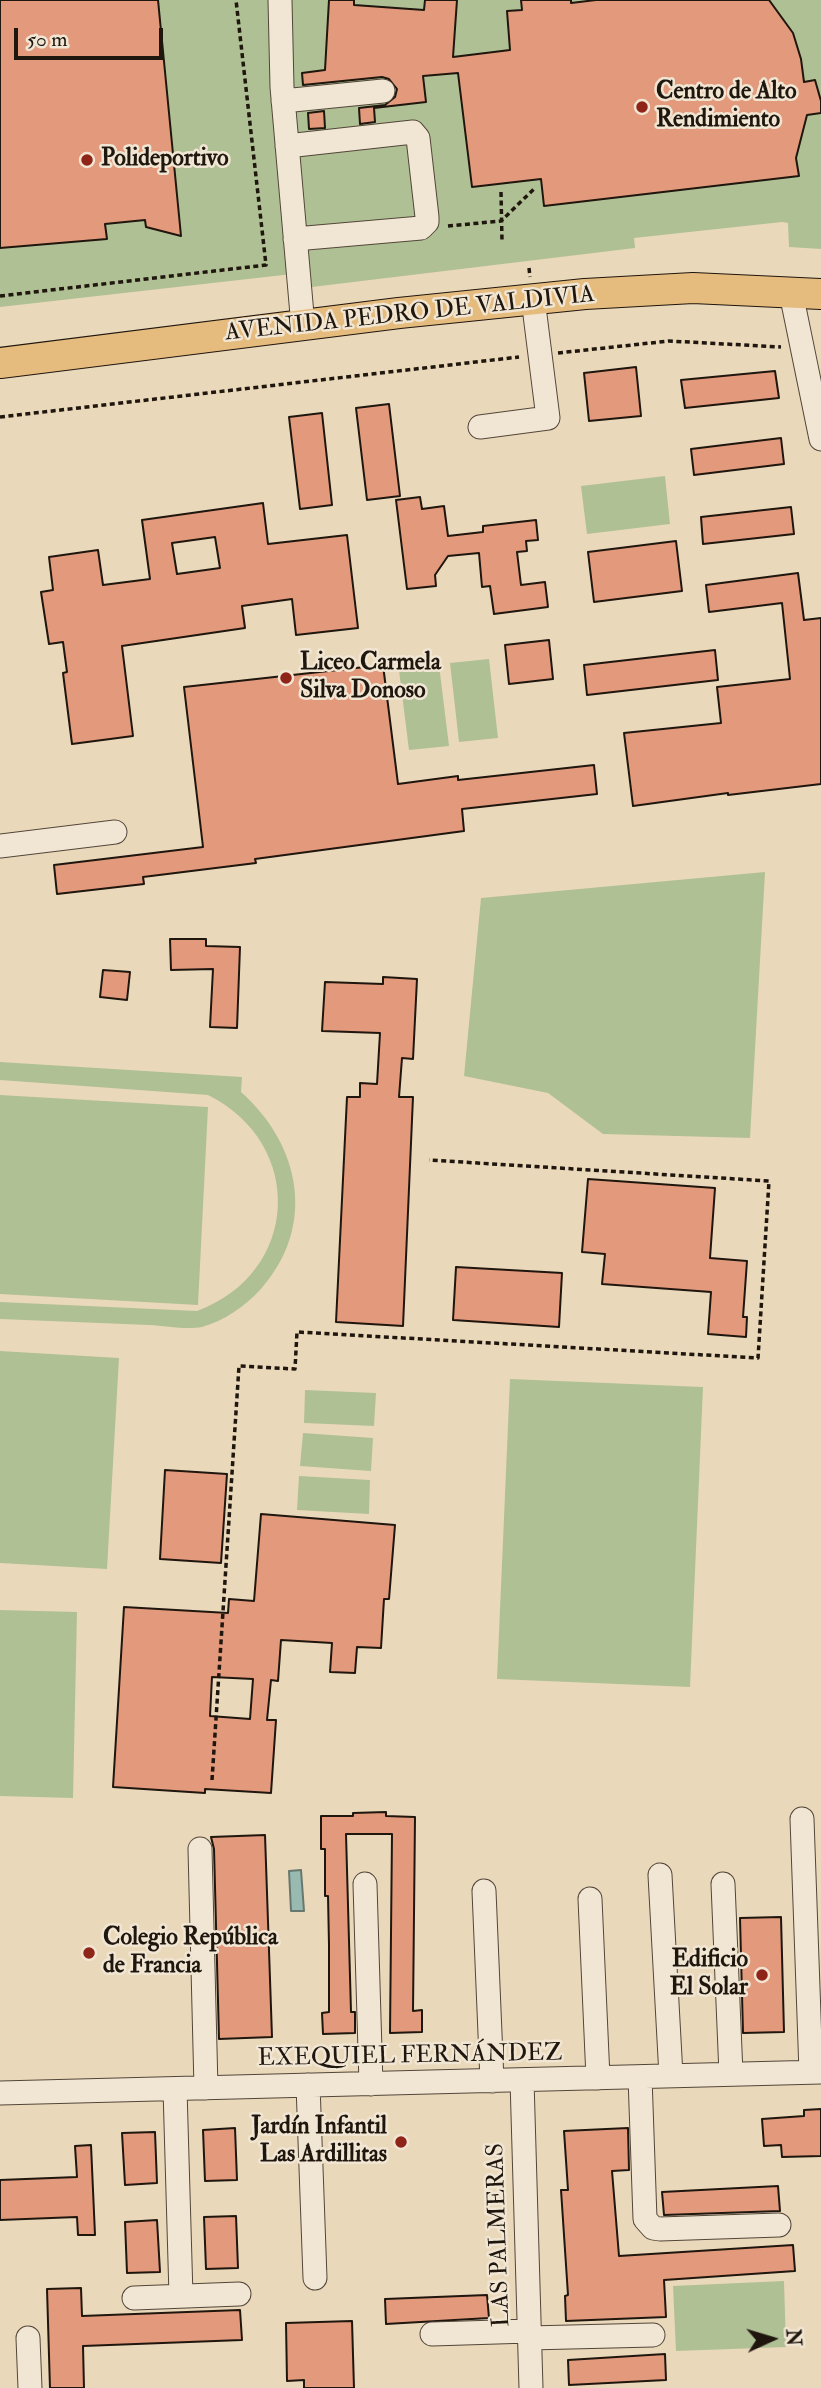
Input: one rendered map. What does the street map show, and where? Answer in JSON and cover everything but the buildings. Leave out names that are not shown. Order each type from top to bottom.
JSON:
[{"type":"main road","name":"AVENIDA PEDRO DE VALDIVIA","points":[[0,363],[533,299],[666,289],[821,294]]},
{"type":"street","points":[[280,0],[283,101],[303,326]]},
{"type":"street","points":[[283,101],[383,91]]},
{"type":"street","points":[[287,146],[413,132],[419,142],[427,217],[425,226],[421,228],[295,239]]},
{"type":"street","points":[[792,293],[821,439]]},
{"type":"street","points":[[480,427],[548,418],[533,299]]},
{"type":"street","points":[[0,846],[115,832]]},
{"type":"street","points":[[802,1819],[816,2072]]},
{"type":"street","points":[[200,1849],[206,2088]]},
{"type":"street","points":[[660,1875],[671,2076]]},
{"type":"street","points":[[365,1884],[371,2084]]},
{"type":"street","points":[[723,1884],[731,2074]]},
{"type":"street","points":[[484,1891],[492,2081]]},
{"type":"street","points":[[590,1899],[598,2078]]},
{"type":"street","name":"EXEQUIEL FERNÁNDEZ","points":[[0,2093],[816,2072]]},
{"type":"street","points":[[640,2077],[645,2219],[649,2224],[660,2229],[779,2225]]},
{"type":"street","name":"LAS PALMERAS","points":[[522,2080],[531,2388]]},
{"type":"street","points":[[308,2085],[315,2278]]},
{"type":"street","points":[[175,2089],[181,2296]]},
{"type":"street","points":[[134,2298],[239,2294]]},
{"type":"street","points":[[432,2334],[653,2335]]},
{"type":"street","points":[[28,2338],[30,2388]]},
{"type":"path","points":[[0,296],[265,265],[236,0]]},
{"type":"path","points":[[425,226],[501,221],[536,187]]},
{"type":"path","points":[[501,192],[502,241]]},
{"type":"path","points":[[0,417],[669,341],[803,349]]},
{"type":"path","points":[[212,1780],[240,1366],[295,1369],[297,1332],[758,1358],[769,1181],[429,1160]]},
{"type":"green space","points":[[0,0],[821,0],[821,249],[789,247],[788,223],[782,222],[634,238],[635,248],[312,287],[310,272],[0,307]]},
{"type":"green space","points":[[665,476],[670,524],[587,534],[581,486]]},
{"type":"green space","points":[[489,659],[498,738],[459,742],[450,663]]},
{"type":"green space","points":[[439,665],[449,746],[409,750],[399,670]]},
{"type":"green space","points":[[765,872],[750,1138],[603,1134],[548,1093],[464,1076],[481,898]]},
{"type":"green space","points":[[0,1062],[242,1077],[241,1092],[261,1113],[277,1136],[288,1161],[294,1187],[295,1214],[290,1240],[278,1266],[260,1290],[226,1317],[196,1328],[0,1319],[0,1302],[197,1311],[231,1293],[256,1268],[272,1239],[278,1207],[275,1175],[262,1144],[240,1117],[208,1095],[0,1080]]},
{"type":"green space","points":[[0,1095],[208,1107],[198,1305],[0,1294]]},
{"type":"green space","points":[[0,1351],[119,1358],[107,1569],[0,1563]]},
{"type":"green space","points":[[510,1379],[703,1387],[690,1687],[497,1679]]},
{"type":"green space","points":[[305,1390],[376,1393],[374,1426],[304,1423]]},
{"type":"green space","points":[[303,1433],[373,1438],[371,1471],[300,1466]]},
{"type":"green space","points":[[299,1476],[370,1480],[369,1514],[297,1510]]},
{"type":"green space","points":[[0,1610],[77,1612],[73,1798],[0,1796]]},
{"type":"green space","points":[[784,2281],[786,2347],[676,2351],[673,2286]]},
{"type":"water","points":[[301,1870],[304,1911],[291,1911],[289,1871]]},
{"type":"place","name":"Centro de Alto Rendimiento","points":[[642,107]]},
{"type":"place","name":"Polideportivo","points":[[87,160]]},
{"type":"place","name":"Liceo Carmela Silva Donoso","points":[[286,678]]},
{"type":"place","name":"Colegio República de Francia","points":[[89,1953]]},
{"type":"place","name":"Edificio El Solar","points":[[762,1975]]},
{"type":"place","name":"Jardín Infantil Las Ardillitas","points":[[401,2142]]}]
